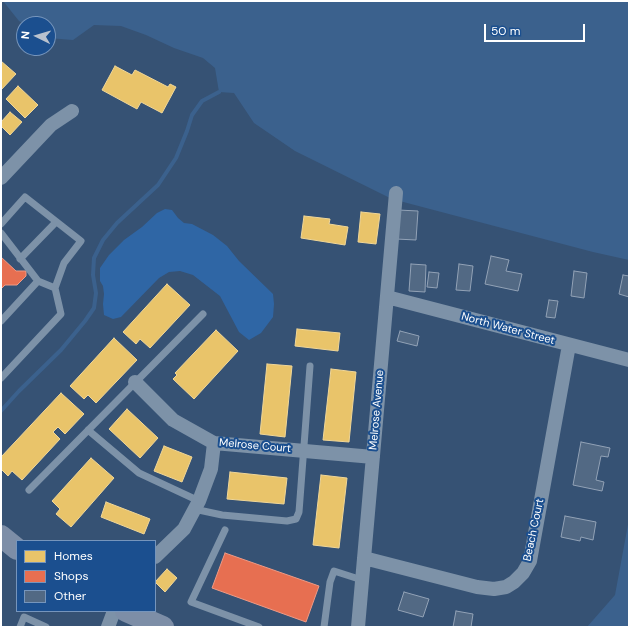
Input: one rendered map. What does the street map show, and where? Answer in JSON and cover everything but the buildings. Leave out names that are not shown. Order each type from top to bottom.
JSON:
[{"type":"main road","points":[[1,536],[16,549]]},
{"type":"main road","points":[[128,612],[163,627]]},
{"type":"street","points":[[1,178],[51,125],[72,111]]},
{"type":"street","name":"Melrose Avenue","points":[[358,627],[396,193]]},
{"type":"street","name":"North Water Street","points":[[387,297],[629,360]]},
{"type":"street","name":"Beach Court","points":[[364,558],[476,587],[494,589],[506,587],[524,573],[530,561],[569,345]]},
{"type":"street","name":"Melrose Court","points":[[135,382],[173,420],[214,443],[373,457]]},
{"type":"street","points":[[156,556],[184,529],[211,469],[214,443]]},
{"type":"street","points":[[108,627],[114,612]]},
{"type":"lane","points":[[1,224],[25,197],[81,241],[64,263],[55,288],[61,314],[1,378]]},
{"type":"lane","points":[[20,258],[56,222]]},
{"type":"lane","points":[[1,233],[38,281],[55,288]]},
{"type":"lane","points":[[1,321],[38,281]]},
{"type":"lane","points":[[29,490],[203,314]]},
{"type":"lane","points":[[88,430],[139,473],[196,505],[222,515],[287,521],[296,519],[299,512],[310,366]]},
{"type":"lane","points":[[224,530],[191,602],[259,627]]},
{"type":"lane","points":[[324,627],[330,582],[334,571],[362,580]]},
{"type":"lane","points":[[20,627],[24,617],[46,627]]},
{"type":"shaded area","points":[[3,1],[629,1],[629,260],[593,252],[392,199],[295,151],[254,123],[234,93],[219,92],[215,68],[203,58],[174,48],[146,35],[121,26],[94,25],[73,40],[56,39],[56,16],[16,16],[16,17]]},
{"type":"shaded area","points":[[165,209],[172,210],[184,223],[192,224],[213,235],[227,246],[239,261],[273,294],[273,317],[261,333],[249,340],[239,332],[220,296],[193,275],[180,271],[169,272],[159,278],[121,317],[113,319],[104,315],[104,294],[103,286],[100,281],[100,268],[109,255],[124,240],[142,227],[157,213]]},
{"type":"shaded area","points":[[629,519],[629,627],[587,627],[615,595]]},
{"type":"waterway","points":[[1,411],[61,350],[94,308],[96,293],[93,275],[94,258],[103,240],[117,223],[158,185],[176,158],[192,115],[202,101],[219,92]]}]
